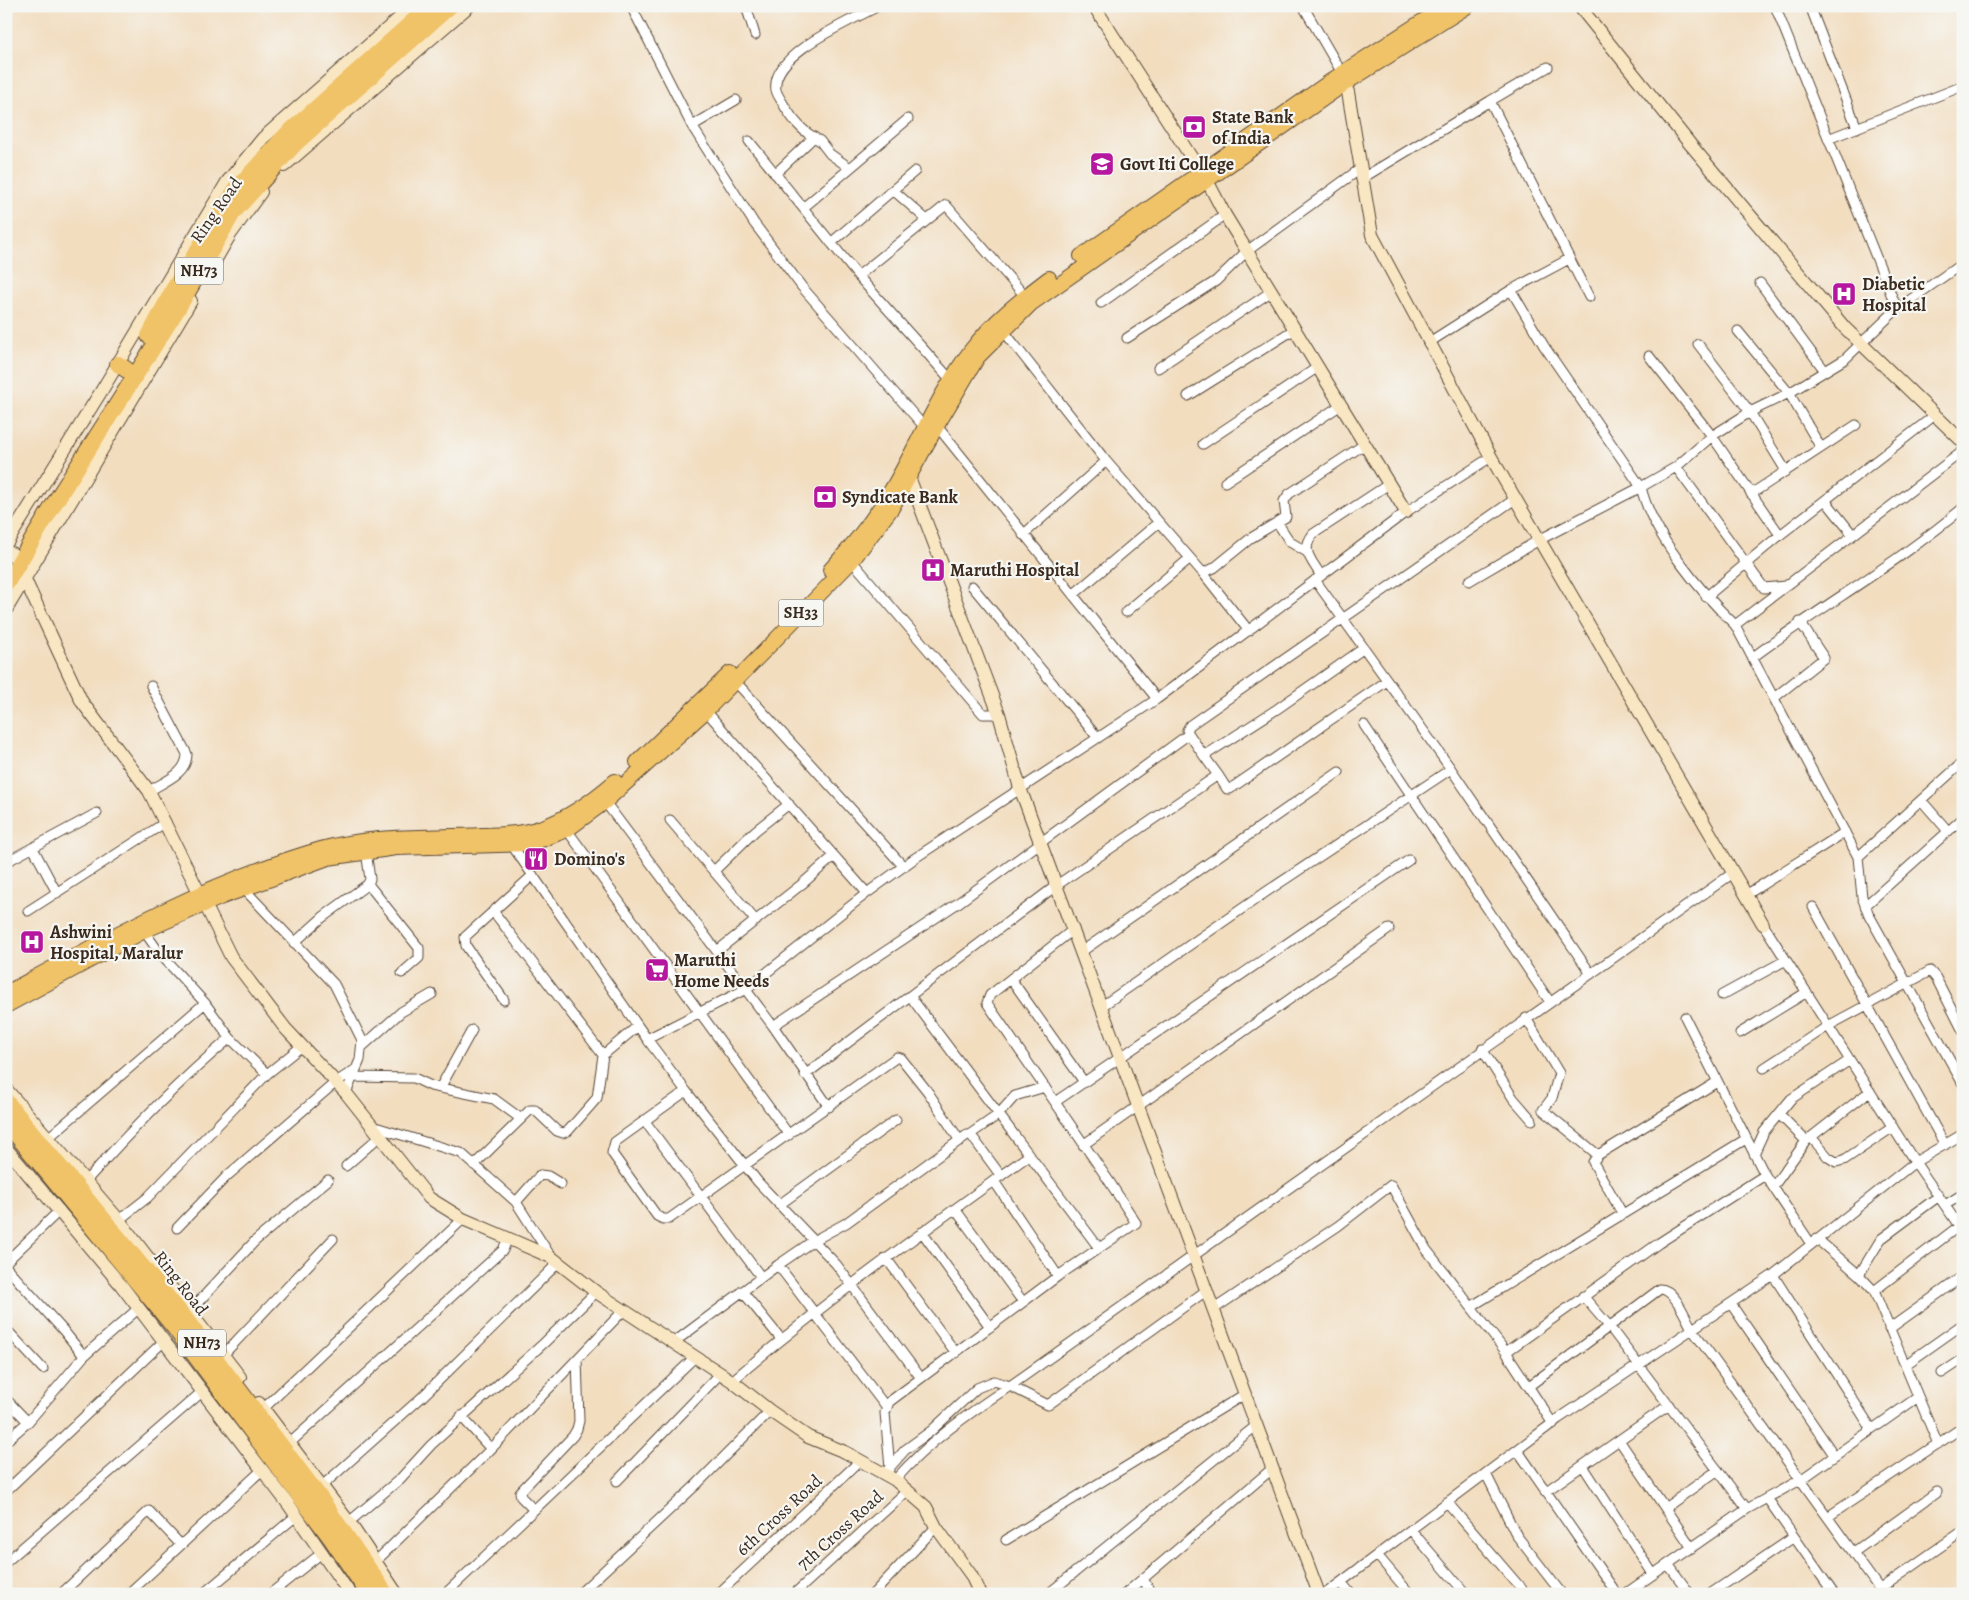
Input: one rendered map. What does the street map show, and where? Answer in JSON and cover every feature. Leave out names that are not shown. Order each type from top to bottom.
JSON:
[{"type":"highway","name":"Ring Road","points":[[131,372],[175,286],[236,189],[347,73],[430,6]]},
{"type":"highway","name":"Ring Road","points":[[6,584],[12,559],[131,372],[222,241],[234,213],[254,188],[296,143],[419,42],[450,6]]},
{"type":"highway","name":"Ring Road","points":[[6,1101],[115,1223],[167,1289],[369,1594]]},
{"type":"highway","name":"Ring Road","points":[[6,1122],[127,1280],[215,1362]]},
{"type":"highway","name":"Ring Road","points":[[359,1577],[386,1594]]},
{"type":"main road","name":"SH33","points":[[1344,78],[1468,6]]},
{"type":"main road","name":"SH33","points":[[6,1006],[203,899],[285,861],[323,848],[369,838],[513,834],[542,828],[568,815],[596,797],[635,764],[728,675],[848,551],[906,472],[931,429],[978,357],[1003,330],[1055,285],[1438,9]]},
{"type":"main road","name":"SH33","points":[[931,429],[951,380],[971,350],[994,324],[1025,296],[1204,177]]},
{"type":"main road","name":"SH33","points":[[6,993],[138,923],[203,899],[244,889],[328,858],[396,848],[531,844],[567,830],[605,802],[706,711],[852,561],[892,508],[906,472]]},
{"type":"street","points":[[347,73],[413,6]]},
{"type":"street","points":[[419,42],[469,6]]},
{"type":"street","points":[[631,6],[692,126],[754,223],[802,287],[931,429],[1023,535],[1157,699]]},
{"type":"street","points":[[746,6],[755,36]]},
{"type":"street","points":[[850,168],[830,154],[820,141],[801,128],[778,94],[777,80],[796,52],[805,45],[878,6]]},
{"type":"street","points":[[1094,6],[1204,177],[1225,215],[1406,512]]},
{"type":"street","points":[[1303,6],[1344,78],[1372,236],[1428,343],[1515,500],[1763,924],[1915,1162],[1960,1226],[1963,1240]]},
{"type":"street","points":[[1580,6],[1696,152],[1845,328],[1963,442]]},
{"type":"street","points":[[1776,6],[1897,309]]},
{"type":"street","points":[[1810,6],[1857,128]]},
{"type":"street","points":[[1127,338],[1216,281],[1247,251],[1360,174],[1548,67]]},
{"type":"street","points":[[1828,139],[1963,86]]},
{"type":"street","points":[[692,126],[736,100]]},
{"type":"street","points":[[1490,101],[1589,298]]},
{"type":"street","points":[[803,208],[908,119]]},
{"type":"street","points":[[775,174],[814,137]]},
{"type":"street","points":[[749,141],[858,276],[951,380]]},
{"type":"street","points":[[831,243],[915,171]]},
{"type":"street","points":[[893,190],[927,220]]},
{"type":"street","points":[[858,276],[943,206],[949,206],[1025,296]]},
{"type":"street","points":[[1101,303],[1225,215]]},
{"type":"street","points":[[1428,343],[1511,290],[1569,259]]},
{"type":"street","points":[[1469,581],[1539,540],[1642,487],[1676,467],[1712,436],[1750,412],[1788,393],[1845,359],[1897,309],[1963,263]]},
{"type":"street","points":[[1760,283],[1825,371]]},
{"type":"street","points":[[1511,290],[1544,346],[1642,487],[1644,500],[1675,555],[1706,597],[1735,626],[1858,856],[1862,897],[1866,906],[1963,1084]]},
{"type":"street","points":[[1158,368],[1272,292]]},
{"type":"street","points":[[1188,396],[1294,329]]},
{"type":"street","points":[[1003,330],[1106,460],[1249,630]]},
{"type":"street","points":[[1738,331],[1788,393],[1820,448]]},
{"type":"street","points":[[1698,344],[1750,412],[1786,471]]},
{"type":"street","points":[[1649,356],[1712,436],[1780,535]]},
{"type":"street","points":[[1203,444],[1318,367]]},
{"type":"street","points":[[6,610],[12,559],[131,372]]},
{"type":"street","points":[[1225,482],[1341,405]]},
{"type":"street","points":[[1706,597],[1780,535],[1935,414]]},
{"type":"street","points":[[1751,494],[1856,424]]},
{"type":"street","points":[[1203,573],[1214,568],[1251,538],[1286,517],[1284,501],[1289,494],[1365,444]]},
{"type":"street","points":[[1735,626],[1963,451]]},
{"type":"street","points":[[647,1039],[746,990],[867,893],[1020,788],[1157,699],[1406,512],[1491,457]]},
{"type":"street","points":[[1023,535],[1106,460]]},
{"type":"street","points":[[1676,467],[1764,588],[1788,586]]},
{"type":"street","points":[[906,472],[999,714],[1020,788],[1319,1594]]},
{"type":"street","points":[[1389,484],[1313,534],[1306,546],[1307,552],[1318,578],[1344,620],[1451,769],[1591,974]]},
{"type":"street","points":[[1387,681],[1230,789],[1227,789],[1187,730],[1190,725],[1515,500]]},
{"type":"street","points":[[1825,500],[1853,535]]},
{"type":"street","points":[[1752,658],[1800,622],[1924,541],[1963,508]]},
{"type":"street","points":[[1073,595],[1159,522]]},
{"type":"street","points":[[1277,522],[1290,542],[1307,552]]},
{"type":"street","points":[[12,559],[82,702],[149,791],[232,957],[285,1028],[336,1082],[429,1198],[463,1219],[554,1260],[596,1292],[732,1381],[770,1411],[808,1437],[890,1474],[926,1508],[936,1527],[971,1575],[980,1594]]},
{"type":"street","points":[[1126,612],[1189,559]]},
{"type":"street","points":[[852,561],[983,714],[999,714]]},
{"type":"street","points":[[972,586],[1098,738]]},
{"type":"street","points":[[1774,698],[1824,658],[1800,622]]},
{"type":"street","points":[[1204,756],[1277,710],[1364,648]]},
{"type":"street","points":[[734,681],[904,867]]},
{"type":"street","points":[[149,791],[184,769],[187,762],[187,754],[152,686]]},
{"type":"street","points":[[706,711],[867,893]]},
{"type":"street","points":[[1364,725],[1550,1002]]},
{"type":"street","points":[[774,1026],[958,903],[1189,734]]},
{"type":"street","points":[[1858,856],[1963,762]]},
{"type":"street","points":[[1102,1006],[1266,892],[1451,769]]},
{"type":"street","points":[[1082,952],[1339,772]]},
{"type":"street","points":[[805,1075],[1057,885],[1218,776]]},
{"type":"street","points":[[1921,800],[1948,832]]},
{"type":"street","points":[[605,802],[774,1026],[828,1107]]},
{"type":"street","points":[[714,871],[755,831],[789,804]]},
{"type":"street","points":[[6,862],[97,813]]},
{"type":"street","points":[[1866,906],[1963,818]]},
{"type":"street","points":[[670,820],[756,921]]},
{"type":"street","points":[[28,911],[166,822]]},
{"type":"street","points":[[567,830],[789,1135]]},
{"type":"street","points":[[1746,895],[1845,832]]},
{"type":"street","points":[[511,844],[647,1039],[686,1091],[743,1164],[779,1205],[836,1264],[921,1378]]},
{"type":"street","points":[[33,848],[57,893]]},
{"type":"street","points":[[294,943],[368,884],[370,879],[366,851]]},
{"type":"street","points":[[717,951],[834,856]]},
{"type":"street","points":[[1055,1102],[1409,860]]},
{"type":"street","points":[[890,1474],[912,1461],[980,1406],[1194,1257],[1526,1018],[1733,873]]},
{"type":"street","points":[[504,1000],[465,942],[468,932],[533,875]]},
{"type":"street","points":[[368,884],[419,948],[419,958],[402,973]]},
{"type":"street","points":[[244,889],[334,984],[362,1040],[355,1073],[346,1094]]},
{"type":"street","points":[[1813,908],[1945,1145]]},
{"type":"street","points":[[493,911],[603,1055]]},
{"type":"street","points":[[1083,1145],[1389,929]]},
{"type":"street","points":[[886,1407],[889,1402],[1058,1276],[1136,1223],[1109,1180],[1083,1145],[988,1003],[990,995],[1074,930]]},
{"type":"street","points":[[144,931],[161,955],[205,1003],[230,1038],[267,1074]]},
{"type":"street","points":[[1722,995],[1786,960]]},
{"type":"street","points":[[1764,1068],[1828,1026],[1907,982],[1930,972],[1936,978],[1963,1031]]},
{"type":"street","points":[[1011,980],[1084,1082]]},
{"type":"street","points":[[1740,1033],[1807,992]]},
{"type":"street","points":[[362,1047],[401,1012],[432,994]]},
{"type":"street","points":[[910,996],[1098,1248]]},
{"type":"street","points":[[48,1138],[205,1003]]},
{"type":"street","points":[[1685,1017],[1746,1139],[1773,1187],[1814,1242],[1859,1275],[1874,1291],[1938,1444]]},
{"type":"street","points":[[1526,1018],[1559,1073],[1552,1098],[1544,1110],[1598,1155]]},
{"type":"street","points":[[474,1165],[526,1112],[535,1110],[557,1131],[563,1133],[568,1130],[597,1098],[603,1055],[638,1026]]},
{"type":"street","points":[[440,1088],[472,1030]]},
{"type":"street","points":[[85,1182],[145,1115],[189,1073],[230,1038]]},
{"type":"street","points":[[6,1089],[85,1182],[115,1223],[158,1187],[267,1074],[302,1046]]},
{"type":"street","points":[[1482,1050],[1513,1098],[1532,1120]]},
{"type":"street","points":[[686,1091],[614,1142],[612,1153],[657,1216],[663,1219],[669,1219],[743,1164],[789,1135],[897,1056],[901,1058],[928,1092],[960,1141]]},
{"type":"street","points":[[1754,1154],[1764,1132],[1791,1100],[1850,1060]]},
{"type":"street","points":[[177,1228],[227,1176],[336,1082],[355,1073],[407,1076],[440,1088],[494,1099],[520,1118]]},
{"type":"street","points":[[1622,1213],[1594,1168],[1593,1162],[1598,1155],[1717,1082]]},
{"type":"street","points":[[673,1343],[813,1240],[846,1223],[998,1115],[1015,1096],[1045,1087]]},
{"type":"street","points":[[1773,1187],[1808,1139],[1870,1091]]},
{"type":"street","points":[[1779,1114],[1836,1162],[1844,1160],[1893,1127]]},
{"type":"street","points":[[644,1120],[761,1277]]},
{"type":"street","points":[[779,1205],[896,1120]]},
{"type":"street","points":[[372,1126],[457,1150],[516,1202],[554,1260]]},
{"type":"street","points":[[1325,1594],[1553,1424],[1638,1364],[1773,1275],[1915,1162],[1963,1134]]},
{"type":"street","points":[[969,1135],[998,1178],[1058,1276]]},
{"type":"street","points":[[346,1166],[380,1136]]},
{"type":"street","points":[[1472,1306],[1746,1139]]},
{"type":"street","points":[[6,1148],[60,1210],[127,1280],[139,1308],[323,1552],[359,1577],[396,1594]]},
{"type":"street","points":[[732,1381],[780,1339],[816,1313],[850,1284],[1028,1156]]},
{"type":"street","points":[[516,1202],[540,1175],[548,1176],[561,1184]]},
{"type":"street","points":[[1506,1352],[1583,1296],[1713,1207],[1766,1175]]},
{"type":"street","points":[[190,1311],[256,1241],[328,1180]]},
{"type":"street","points":[[1214,1309],[1338,1226],[1391,1185],[1426,1249],[1506,1352],[1553,1424]]},
{"type":"street","points":[[1945,1205],[1963,1194]]},
{"type":"street","points":[[1859,1275],[1881,1239],[1939,1196]]},
{"type":"street","points":[[955,1209],[1023,1302]]},
{"type":"street","points":[[6,1262],[60,1210]]},
{"type":"street","points":[[263,1409],[463,1219]]},
{"type":"street","points":[[1874,1291],[1960,1226]]},
{"type":"street","points":[[922,1232],[990,1327]]},
{"type":"street","points":[[215,1362],[333,1238]]},
{"type":"street","points":[[290,1443],[456,1294],[503,1250],[508,1240]]},
{"type":"street","points":[[886,1258],[956,1353]]},
{"type":"street","points":[[322,1486],[422,1397],[554,1260]]},
{"type":"street","points":[[778,1265],[886,1407],[890,1474]]},
{"type":"street","points":[[6,1267],[84,1356]]},
{"type":"street","points":[[1773,1275],[1871,1428]]},
{"type":"street","points":[[1889,1329],[1963,1276]]},
{"type":"street","points":[[167,1289],[190,1311],[215,1362],[263,1409],[349,1522],[359,1577]]},
{"type":"street","points":[[1529,1386],[1609,1326],[1660,1290],[1665,1289],[1882,1591],[1963,1531]]},
{"type":"street","points":[[890,1474],[905,1450],[931,1431],[977,1388],[994,1381],[1010,1386],[1048,1405],[1207,1290]]},
{"type":"street","points":[[349,1522],[400,1478],[462,1416],[544,1344],[596,1292]]},
{"type":"street","points":[[742,1292],[780,1339]]},
{"type":"street","points":[[1583,1296],[1609,1326],[1747,1509]]},
{"type":"street","points":[[1731,1304],[1834,1455]]},
{"type":"street","points":[[6,1441],[28,1422],[84,1356],[139,1308]]},
{"type":"street","points":[[359,1577],[492,1449],[624,1310]]},
{"type":"street","points":[[1904,1365],[1963,1324]]},
{"type":"street","points":[[6,1329],[43,1369]]},
{"type":"street","points":[[6,1491],[164,1341]]},
{"type":"street","points":[[445,1594],[695,1357]]},
{"type":"street","points":[[1942,1373],[1963,1358]]},
{"type":"street","points":[[534,1510],[520,1497],[520,1492],[572,1436],[579,1421],[577,1359]]},
{"type":"street","points":[[617,1481],[720,1374]]},
{"type":"street","points":[[6,1562],[203,1391]]},
{"type":"street","points":[[1006,1540],[1245,1394]]},
{"type":"street","points":[[1625,1594],[1747,1509],[1802,1479],[1871,1428],[1918,1397]]},
{"type":"street","points":[[6,1399],[28,1422]]},
{"type":"street","points":[[1545,1492],[1669,1405]]},
{"type":"street","points":[[579,1594],[695,1486],[770,1411]]},
{"type":"street","points":[[462,1416],[492,1449]]},
{"type":"street","points":[[1048,1594],[1257,1425]]},
{"type":"street","points":[[1829,1516],[1963,1427]]},
{"type":"street","points":[[1619,1440],[1692,1548]]},
{"type":"street","points":[[1518,1451],[1617,1594]]},
{"type":"street","name":"6th Cross Road","points":[[718,1594],[861,1460]]},
{"type":"street","points":[[1583,1466],[1654,1574]]},
{"type":"street","points":[[1125,1594],[1273,1468]]},
{"type":"street","points":[[128,1594],[262,1470]]},
{"type":"street","points":[[1665,1508],[1718,1470]]},
{"type":"street","points":[[1486,1474],[1522,1545],[1562,1594]]},
{"type":"street","name":"7th Cross Road","points":[[794,1594],[907,1491]]},
{"type":"street","points":[[1854,1552],[1937,1492]]},
{"type":"street","points":[[1767,1498],[1834,1594]]},
{"type":"street","points":[[1447,1502],[1526,1594]]},
{"type":"street","points":[[61,1594],[149,1510],[181,1544]]},
{"type":"street","points":[[203,1594],[296,1516]]},
{"type":"street","points":[[877,1592],[936,1527]]},
{"type":"street","points":[[1411,1530],[1466,1594]]},
{"type":"street","points":[[1710,1594],[1794,1537]]},
{"type":"street","points":[[270,1594],[323,1552]]},
{"type":"street","points":[[1377,1554],[1410,1594]]},
{"type":"street","points":[[1668,1564],[1690,1594]]},
{"type":"street","points":[[1143,1578],[1151,1594]]},
{"type":"street","points":[[1341,1582],[1351,1594]]},
{"type":"place","name":"State Bank of India","points":[[1194,127]]},
{"type":"place","name":"Govt Iti College","points":[[1102,164]]},
{"type":"place","name":"Diabetic Hospital","points":[[1844,294]]},
{"type":"place","name":"Syndicate Bank","points":[[825,497]]},
{"type":"place","name":"Maruthi Hospital","points":[[933,570]]},
{"type":"place","name":"Domino's","points":[[536,859]]},
{"type":"place","name":"Ashwini Hospital, Maralur","points":[[32,942]]},
{"type":"place","name":"Maruthi Home Needs","points":[[657,970]]}]
